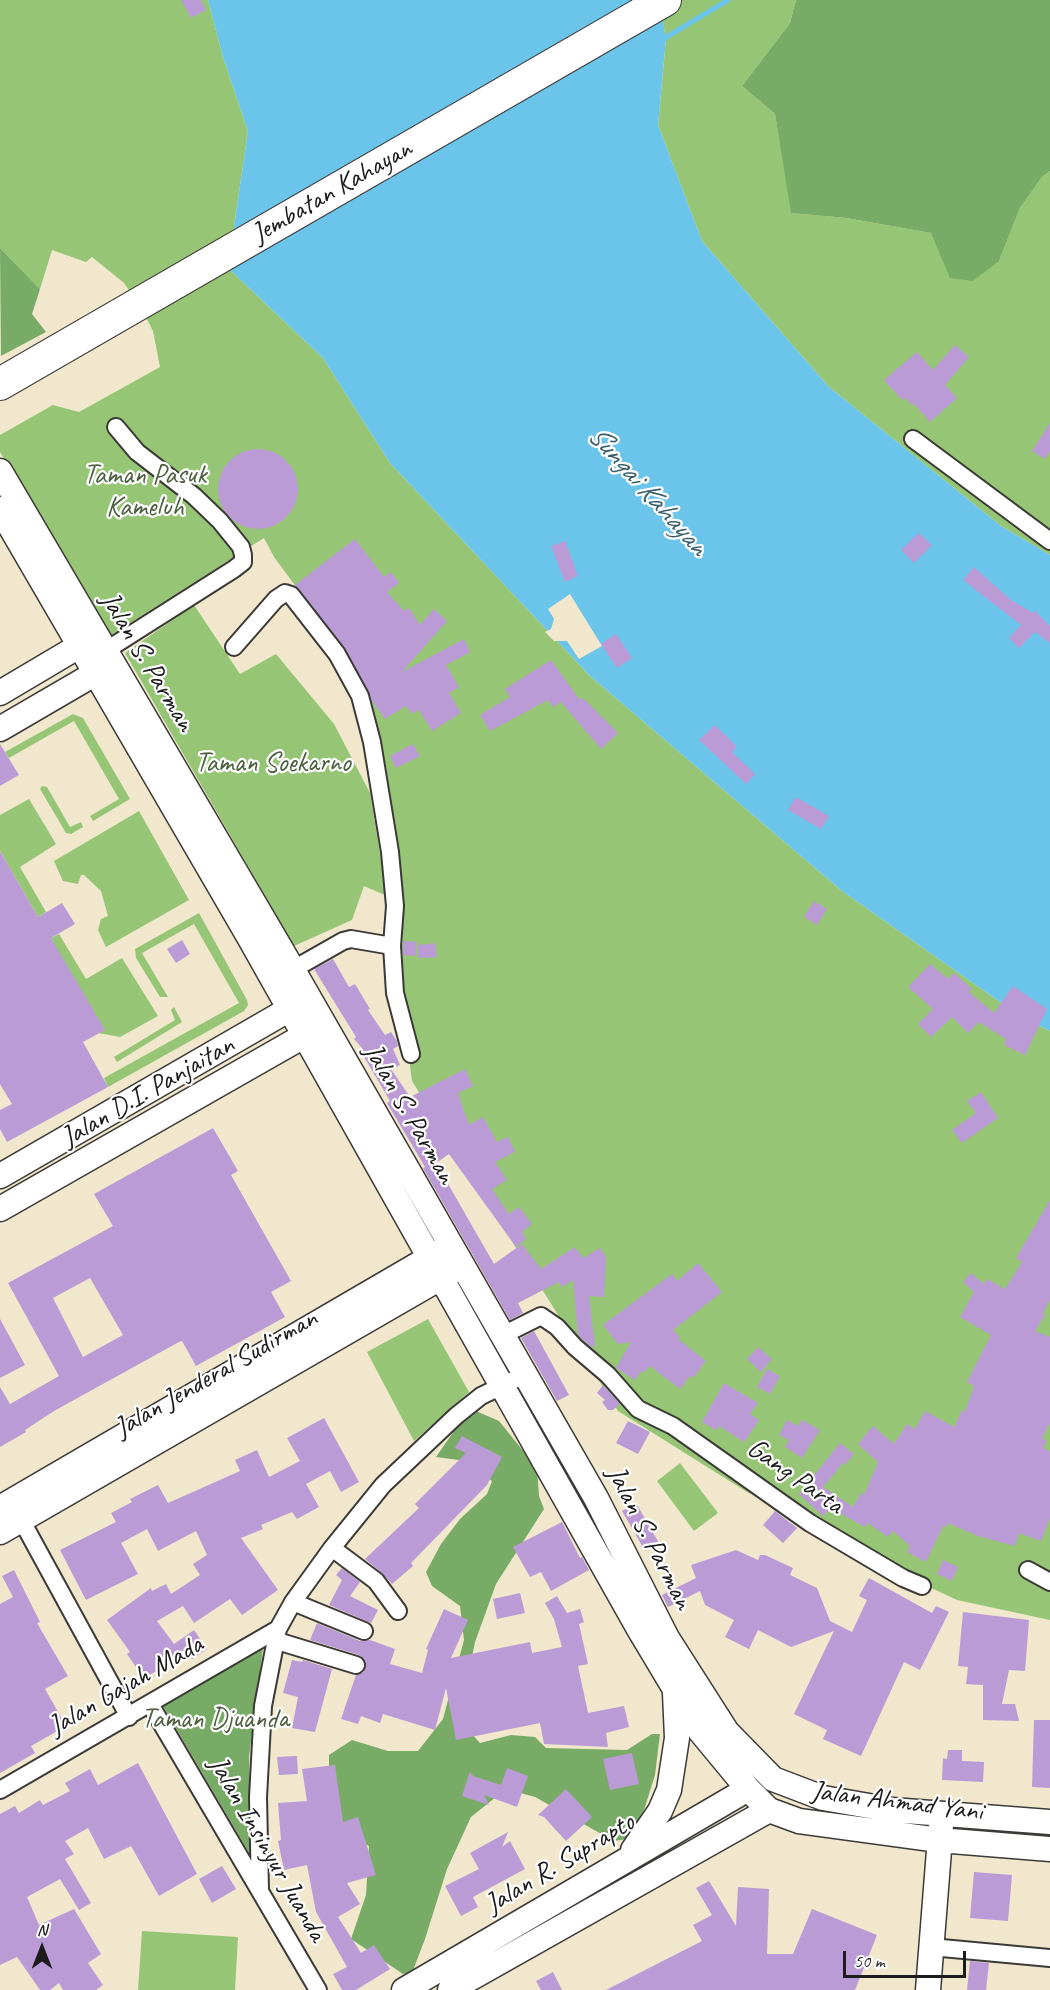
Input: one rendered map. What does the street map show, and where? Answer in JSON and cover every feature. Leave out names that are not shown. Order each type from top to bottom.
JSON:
[{"type":"highway","name":"Jembatan Kahayan","points":[[0,384],[665,0]]},
{"type":"main road","name":"Jalan S. Parman","points":[[0,471],[97,654],[445,1262],[502,1387],[700,1731],[748,1789]]},
{"type":"main road","name":"Jalan S. Parman","points":[[0,509],[55,602],[97,654],[292,970],[299,1004]]},
{"type":"main road","points":[[0,693],[97,654]]},
{"type":"main road","points":[[0,729],[97,654]]},
{"type":"main road","name":"Jalan D.I. Panjaitan","points":[[0,1176],[299,1004]]},
{"type":"main road","name":"Jalan D.I. Panjaitan","points":[[0,1209],[314,1031]]},
{"type":"main road","name":"Jalan S. Parman","points":[[445,1262],[501,1336],[596,1498],[657,1620],[688,1673],[727,1732],[773,1779]]},
{"type":"main road","name":"Jalan Jenderal Sudirman","points":[[0,1532],[11,1510],[72,1479],[445,1262]]},
{"type":"main road","points":[[624,1862],[660,1811],[669,1790],[675,1764],[677,1738],[675,1688]]},
{"type":"main road","name":"Jalan Ahmad Yani","points":[[773,1779],[823,1798],[892,1810],[1050,1822]]},
{"type":"main road","name":"Jalan Ahmad Yani","points":[[748,1789],[769,1810],[799,1821],[939,1840],[1050,1849]]},
{"type":"main road","name":"Jalan R. Suprapto","points":[[404,1990],[624,1862],[645,1847],[748,1789]]},
{"type":"main road","name":"Jalan R. Suprapto","points":[[450,1990],[769,1810]]},
{"type":"main road","points":[[928,1990],[941,1814]]},
{"type":"street","points":[[97,654],[243,562],[241,547],[194,496],[137,452],[116,427]]},
{"type":"street","points":[[913,439],[1050,541]]},
{"type":"street","points":[[234,647],[276,599],[285,594],[291,595],[337,654],[360,696],[372,742],[390,852],[394,906],[392,946],[395,993],[411,1054]]},
{"type":"street","points":[[292,970],[343,941],[351,939],[392,946]]},
{"type":"street","name":"Gang Parta","points":[[501,1336],[541,1316],[557,1327],[575,1347],[608,1375],[638,1410],[674,1426],[820,1530],[903,1578],[922,1586]]},
{"type":"street","points":[[260,1890],[258,1797],[262,1718],[276,1634],[293,1602],[382,1485],[473,1403],[524,1376]]},
{"type":"street","points":[[11,1510],[129,1717]]},
{"type":"street","points":[[332,1548],[362,1568],[376,1581],[398,1611]]},
{"type":"street","points":[[1028,1570],[1050,1582]]},
{"type":"street","points":[[293,1602],[364,1631]]},
{"type":"street","points":[[276,1634],[356,1665]]},
{"type":"street","name":"Jalan Gajah Mada","points":[[0,1790],[276,1634]]},
{"type":"street","name":"Jalan Insinyur Juanda","points":[[150,1704],[318,1990]]},
{"type":"street","points":[[931,1947],[1050,1958]]},
{"type":"green space","name":"Taman Pasuk Kameluh","points":[[0,0],[208,0],[223,57],[248,131],[228,268],[323,358],[390,463],[590,676],[842,891],[1020,1016],[1050,1031],[1050,1620],[957,1600],[829,1540],[808,1524],[747,1492],[618,1411],[412,1081],[401,999],[384,770],[354,665],[274,557],[264,538],[108,637],[0,452],[0,435],[53,405],[79,412],[160,367],[153,331],[141,308],[124,283],[92,257],[86,262],[52,250],[40,289],[0,248]]},
{"type":"green space","points":[[659,0],[796,0],[790,23],[742,86],[775,114],[792,213],[846,218],[931,233],[939,249],[999,261],[1020,208],[1042,177],[1050,171],[1050,555],[1001,526],[828,386],[702,241],[658,125],[666,39]]},
{"type":"green space","points":[[796,0],[1050,0],[1050,171],[1042,177],[1020,208],[999,261],[973,281],[950,278],[931,233],[846,218],[791,213],[775,114],[742,86],[790,23]]},
{"type":"green space","points":[[0,248],[40,289],[32,314],[46,332],[1,356]]},
{"type":"green space","name":"Taman Soekarno","points":[[194,605],[240,674],[276,654],[334,724],[370,793],[387,896],[364,886],[352,920],[294,946],[125,653]]},
{"type":"green space","points":[[73,714],[83,718],[130,799],[93,821],[90,816],[119,799],[74,721],[9,758],[5,752]]},
{"type":"green space","points":[[42,786],[47,787],[70,827],[81,822],[83,827],[71,834],[66,833],[40,789]]},
{"type":"green space","points":[[29,799],[56,844],[20,867],[46,912],[38,917],[0,851],[0,815]]},
{"type":"green space","points":[[139,811],[189,900],[106,947],[98,930],[101,919],[108,916],[101,891],[84,875],[81,875],[78,884],[63,881],[54,861]]},
{"type":"green space","points":[[199,913],[248,1005],[244,1011],[108,1087],[104,1078],[239,1003],[194,924],[142,953],[168,997],[160,997],[136,958],[135,949]]},
{"type":"green space","points":[[59,934],[86,979],[122,958],[158,1016],[120,1037],[98,1033],[51,938]]},
{"type":"green space","points":[[174,1007],[182,1022],[117,1062],[114,1057],[175,1020],[171,1010]]},
{"type":"green space","points":[[428,1319],[469,1392],[414,1441],[367,1352]]},
{"type":"green space","points":[[476,1411],[499,1421],[537,1468],[539,1496],[544,1509],[496,1584],[475,1642],[459,1720],[480,1743],[511,1735],[535,1737],[546,1748],[627,1750],[652,1734],[660,1734],[655,1775],[644,1810],[627,1839],[614,1841],[535,1797],[506,1789],[471,1817],[447,1869],[412,1973],[403,1974],[351,1939],[366,1895],[369,1846],[338,1829],[329,1798],[329,1755],[352,1740],[388,1751],[418,1751],[443,1719],[464,1640],[460,1606],[432,1586],[426,1572],[441,1544],[460,1519],[487,1494],[492,1481],[466,1461],[436,1457],[459,1424]]},
{"type":"green space","points":[[680,1463],[718,1513],[694,1531],[657,1481]]},
{"type":"green space","name":"Taman Djuanda","points":[[263,1647],[249,1757],[251,1856],[163,1706]]},
{"type":"green space","points":[[142,1931],[238,1937],[235,1990],[138,1990]]},
{"type":"water","name":"Sungai Kahayan","points":[[208,0],[659,0],[666,39],[658,125],[702,241],[828,386],[1001,526],[1050,555],[1050,1031],[1020,1016],[842,891],[590,676],[390,463],[323,358],[228,268],[248,131],[223,57]]},
{"type":"pier","points":[[570,594],[602,646],[579,659],[567,641],[554,641],[545,632],[551,629],[554,619],[548,609]]},
{"type":"building","points":[[181,0],[201,0],[206,10],[191,18]]},
{"type":"building","points":[[955,345],[969,357],[945,385],[957,398],[930,422],[914,404],[912,405],[905,398],[902,400],[884,380],[917,352],[933,370]]},
{"type":"building","points":[[1050,423],[1050,451],[1045,459],[1032,451]]},
{"type":"building","points":[[258,449],[273,452],[286,461],[295,474],[298,489],[295,504],[286,517],[273,526],[258,529],[243,526],[230,517],[221,504],[218,489],[221,474],[230,461],[243,452]]},
{"type":"building","points":[[919,533],[932,545],[914,563],[901,550]]},
{"type":"building","points":[[355,539],[384,577],[391,572],[399,583],[387,592],[404,611],[409,608],[420,625],[434,609],[447,621],[402,672],[464,639],[470,652],[446,665],[459,687],[449,693],[461,713],[432,731],[419,710],[412,714],[406,706],[385,719],[372,701],[345,648],[295,585]]},
{"type":"building","points":[[565,541],[578,576],[565,582],[551,546]]},
{"type":"building","points":[[974,567],[1011,600],[1033,613],[1035,611],[1050,626],[1050,643],[1035,632],[1019,648],[1009,638],[1021,625],[963,580]]},
{"type":"building","points":[[616,634],[632,658],[617,668],[601,644]]},
{"type":"building","points":[[551,660],[580,700],[583,698],[618,733],[601,749],[561,702],[553,707],[548,700],[490,731],[480,715],[510,697],[505,689]]},
{"type":"building","points":[[715,725],[737,747],[732,752],[755,774],[746,784],[699,740]]},
{"type":"building","points":[[0,744],[19,775],[0,786]]},
{"type":"building","points":[[413,744],[420,756],[396,768],[390,756]]},
{"type":"building","points":[[796,797],[829,816],[821,829],[788,810]]},
{"type":"building","points":[[0,851],[38,917],[62,903],[75,924],[51,938],[105,1030],[83,1042],[108,1087],[7,1142],[0,1129],[0,1110],[12,1104],[0,1084]]},
{"type":"building","points":[[814,901],[827,909],[817,925],[804,917]]},
{"type":"building","points":[[182,940],[190,954],[176,963],[167,949]]},
{"type":"building","points":[[403,941],[417,942],[416,956],[403,955]]},
{"type":"building","points":[[435,943],[437,957],[418,958],[418,945]]},
{"type":"building","points":[[333,959],[349,987],[355,984],[370,1009],[368,1010],[385,1035],[391,1032],[397,1041],[398,1046],[393,1049],[400,1065],[391,1069],[410,1097],[465,1069],[473,1086],[458,1093],[469,1125],[483,1117],[497,1142],[508,1137],[515,1152],[495,1162],[507,1180],[492,1189],[509,1214],[519,1207],[532,1224],[522,1232],[526,1239],[516,1247],[449,1154],[436,1163],[494,1264],[522,1244],[541,1269],[575,1247],[583,1258],[600,1248],[606,1257],[604,1297],[589,1296],[595,1346],[591,1347],[578,1335],[573,1280],[562,1287],[559,1282],[518,1303],[523,1313],[510,1320],[387,1103],[390,1101],[360,1050],[362,1048],[354,1039],[356,1037],[314,969]]},
{"type":"building","points":[[930,964],[948,979],[954,973],[972,989],[969,992],[994,1013],[1013,986],[1047,1009],[1025,1055],[1004,1045],[1006,1039],[979,1022],[968,1033],[952,1017],[931,1037],[918,1024],[933,1009],[908,987]]},
{"type":"building","points":[[981,1092],[998,1118],[962,1143],[952,1130],[976,1113],[967,1101]]},
{"type":"building","points":[[213,1128],[238,1171],[231,1175],[291,1281],[271,1292],[285,1317],[196,1366],[182,1341],[179,1342],[54,1411],[25,1430],[26,1432],[0,1447],[0,1387],[10,1404],[59,1376],[8,1283],[113,1226],[94,1194]],"holes":[[[90,1278],[123,1335],[83,1357],[53,1298]]]},
{"type":"building","points":[[1050,1200],[1050,1300],[1043,1313],[1045,1315],[1035,1331],[1050,1337],[1050,1423],[1042,1438],[1047,1441],[1043,1447],[1050,1452],[1050,1518],[1041,1541],[1019,1533],[1015,1546],[978,1536],[948,1523],[946,1527],[943,1526],[926,1562],[907,1552],[910,1546],[893,1531],[888,1537],[868,1523],[865,1527],[831,1508],[823,1516],[799,1494],[840,1443],[854,1454],[845,1465],[843,1463],[823,1487],[853,1507],[861,1493],[864,1495],[878,1462],[858,1444],[873,1426],[894,1444],[907,1424],[915,1429],[925,1411],[954,1427],[962,1410],[965,1412],[974,1386],[967,1382],[991,1335],[960,1317],[974,1292],[963,1282],[971,1273],[984,1284],[987,1279],[1005,1289],[1022,1262],[1016,1258]]},
{"type":"building","points":[[698,1263],[722,1292],[673,1330],[680,1337],[678,1339],[706,1361],[693,1378],[690,1376],[680,1389],[650,1366],[643,1373],[641,1371],[635,1380],[616,1368],[631,1342],[618,1344],[603,1325],[672,1274],[677,1281]]},
{"type":"building","points":[[0,1319],[25,1365],[0,1378]]},
{"type":"building","points":[[534,1331],[569,1395],[557,1401],[521,1338]]},
{"type":"building","points":[[758,1347],[772,1359],[761,1372],[747,1359]]},
{"type":"building","points":[[767,1369],[780,1376],[770,1394],[757,1387]]},
{"type":"building","points":[[724,1383],[758,1403],[750,1414],[759,1420],[744,1442],[719,1426],[716,1430],[702,1422]]},
{"type":"building","points":[[603,1385],[620,1404],[613,1410],[608,1410],[602,1402],[605,1400],[597,1393]]},
{"type":"building","points":[[324,1418],[359,1482],[341,1492],[330,1471],[306,1484],[319,1507],[297,1519],[292,1512],[261,1525],[263,1529],[241,1538],[278,1590],[242,1615],[230,1599],[194,1623],[183,1606],[157,1621],[174,1644],[194,1630],[207,1649],[192,1659],[186,1651],[144,1679],[127,1654],[130,1652],[107,1620],[151,1588],[152,1591],[166,1584],[171,1594],[200,1575],[193,1564],[207,1555],[196,1531],[158,1551],[147,1529],[121,1543],[138,1574],[86,1600],[60,1550],[116,1522],[111,1513],[132,1502],[130,1499],[158,1485],[168,1503],[240,1471],[235,1460],[257,1450],[269,1477],[300,1461],[287,1438]]},
{"type":"building","points":[[787,1420],[798,1426],[802,1420],[820,1430],[802,1458],[785,1447],[789,1440],[779,1435]]},
{"type":"building","points":[[628,1421],[650,1432],[638,1454],[616,1443]]},
{"type":"building","points":[[462,1436],[502,1457],[487,1485],[411,1563],[413,1566],[392,1584],[365,1559],[419,1508],[415,1504],[466,1453],[455,1448]]},
{"type":"building","points":[[636,1503],[659,1543],[645,1551],[622,1511]]},
{"type":"building","points":[[775,1511],[797,1528],[783,1543],[763,1525]]},
{"type":"building","points":[[562,1522],[580,1558],[582,1557],[589,1570],[551,1591],[541,1572],[530,1577],[513,1547]]},
{"type":"building","points":[[736,1550],[758,1560],[760,1555],[765,1555],[793,1568],[790,1575],[817,1588],[830,1621],[852,1632],[867,1600],[859,1596],[869,1578],[932,1613],[936,1606],[949,1612],[920,1670],[904,1662],[861,1756],[823,1739],[827,1730],[794,1714],[834,1631],[791,1647],[758,1630],[749,1649],[725,1637],[734,1620],[705,1605],[700,1591],[668,1607],[662,1595],[696,1578],[691,1565]]},
{"type":"building","points":[[943,1560],[958,1567],[952,1581],[937,1574]]},
{"type":"building","points":[[342,1568],[360,1582],[350,1596],[378,1610],[371,1623],[329,1605],[342,1580],[336,1575]]},
{"type":"building","points":[[14,1570],[40,1622],[37,1623],[68,1676],[45,1689],[66,1726],[31,1746],[35,1753],[0,1773],[0,1604],[13,1597],[2,1576]]},
{"type":"building","points":[[520,1593],[525,1613],[497,1619],[493,1599]]},
{"type":"building","points":[[557,1596],[567,1613],[580,1609],[584,1622],[579,1624],[588,1664],[578,1666],[588,1713],[624,1706],[629,1727],[606,1733],[608,1747],[544,1744],[540,1723],[456,1740],[446,1688],[435,1730],[383,1714],[380,1723],[361,1716],[358,1724],[341,1719],[356,1675],[364,1672],[366,1662],[359,1655],[310,1640],[317,1623],[360,1641],[370,1640],[395,1649],[390,1664],[422,1673],[428,1650],[426,1649],[444,1609],[468,1620],[451,1658],[530,1642],[532,1653],[562,1647],[554,1619],[545,1603]]},
{"type":"building","points":[[963,1612],[1029,1620],[1025,1671],[1009,1670],[1002,1704],[1015,1704],[1019,1721],[983,1720],[983,1685],[966,1684],[968,1667],[958,1666]]},
{"type":"building","points":[[292,1660],[302,1662],[303,1660],[332,1669],[315,1732],[292,1728],[298,1697],[283,1693]]},
{"type":"building","points":[[1034,1720],[1050,1720],[1050,1788],[1032,1787]]},
{"type":"building","points":[[948,1750],[962,1750],[962,1761],[984,1762],[983,1782],[942,1780],[943,1758],[947,1759]]},
{"type":"building","points":[[632,1753],[639,1784],[610,1790],[603,1759]]},
{"type":"building","points":[[297,1756],[298,1774],[279,1775],[277,1757]]},
{"type":"building","points":[[138,1763],[197,1874],[159,1896],[131,1846],[104,1859],[88,1828],[65,1841],[74,1854],[65,1859],[91,1903],[79,1910],[60,1879],[27,1897],[39,1925],[74,1909],[101,1954],[88,1963],[103,1985],[96,1990],[63,1990],[59,1983],[50,1990],[40,1990],[17,1957],[0,1965],[0,1814],[15,1806],[19,1813],[40,1800],[43,1805],[70,1791],[65,1783],[90,1769],[98,1785]]},
{"type":"building","points":[[335,1765],[343,1822],[358,1817],[376,1875],[347,1883],[360,1904],[338,1917],[361,1953],[374,1945],[390,1969],[356,1990],[342,1990],[333,1974],[347,1967],[316,1912],[307,1865],[284,1870],[278,1841],[281,1840],[278,1803],[307,1801],[302,1769]]},
{"type":"building","points":[[507,1768],[528,1776],[517,1807],[484,1795],[489,1805],[462,1796],[470,1771],[473,1776],[501,1785]]},
{"type":"building","points":[[566,1789],[592,1817],[566,1841],[544,1817],[538,1815]]},
{"type":"building","points":[[508,1832],[502,1847],[510,1841],[525,1869],[473,1897],[478,1907],[461,1916],[445,1886],[479,1869],[470,1853]]},
{"type":"building","points":[[222,1866],[236,1889],[212,1903],[199,1879]]},
{"type":"building","points":[[974,1872],[1012,1875],[1008,1921],[970,1918]]},
{"type":"building","points":[[709,1881],[736,1926],[738,1887],[769,1889],[767,1954],[793,1954],[812,1909],[877,1935],[855,1990],[606,1990],[702,1941],[693,1925],[712,1915],[696,1888]]},
{"type":"building","points":[[970,1961],[989,1963],[986,1990],[967,1990]]},
{"type":"building","points":[[553,1972],[562,1990],[541,1990],[536,1981]]},
{"type":"waterway","points":[[660,41],[728,0]]}]
